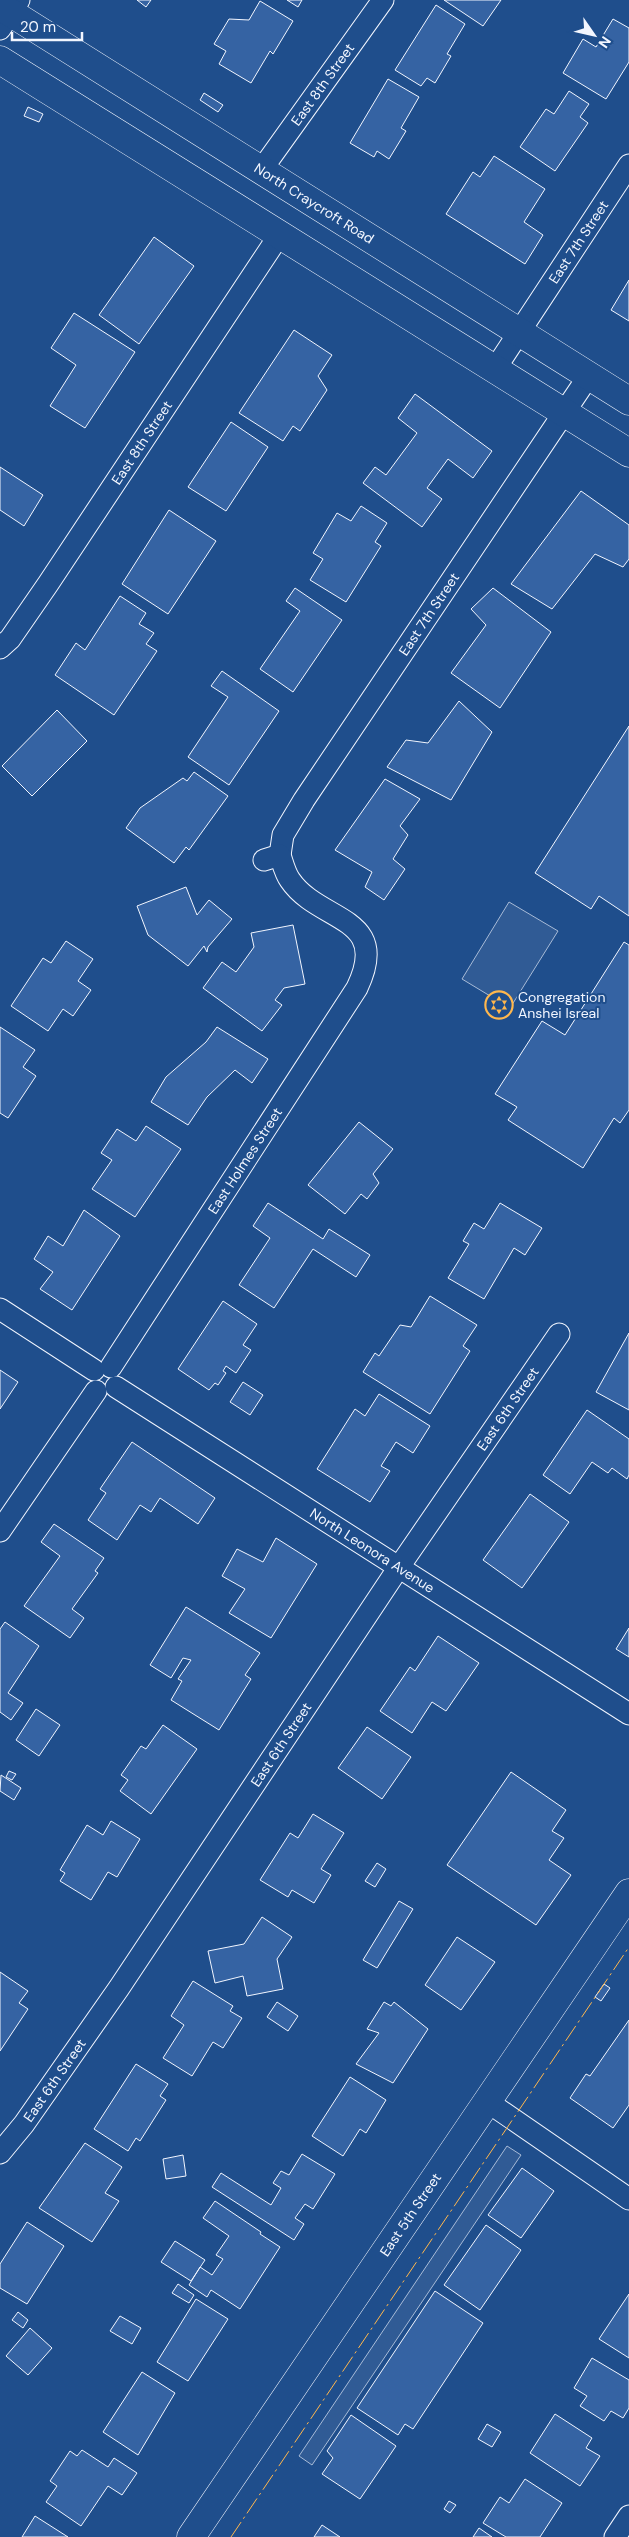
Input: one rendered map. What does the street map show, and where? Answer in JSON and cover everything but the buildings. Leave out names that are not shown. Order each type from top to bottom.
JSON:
[{"type":"main road","name":"North Craycroft Road","points":[[8,12],[262,169],[588,377],[629,401]]},
{"type":"main road","points":[[0,60],[629,453]]},
{"type":"main road","name":"East 5th Street","points":[[191,2537],[629,1893]]},
{"type":"street","name":"East 8th Street","points":[[262,169],[383,0]]},
{"type":"street","name":"East 7th Street","points":[[495,369],[629,165]]},
{"type":"street","name":"East 8th Street","points":[[0,648],[10,639],[48,584],[280,234]]},
{"type":"street","name":"East 7th Street","points":[[367,950],[355,927],[304,894],[290,881],[272,858],[304,800],[588,377]]},
{"type":"street","name":"East Holmes Street","points":[[0,1531],[104,1379],[357,988],[366,969],[367,950]]},
{"type":"street","name":"North Leonora Avenue","points":[[0,1309],[104,1379],[629,1714]]},
{"type":"street","name":"East 6th Street","points":[[0,2153],[24,2124],[120,1988],[399,1567],[559,1334]]},
{"type":"street","points":[[488,2102],[629,2199]]},
{"type":"street","points":[[615,2537],[629,2516]]},
{"type":"shaded area","points":[[509,902],[558,931],[510,1008],[462,979]]},
{"type":"shaded area","points":[[507,2146],[521,2155],[312,2465],[299,2456]]},
{"type":"power","points":[[231,2537],[629,1947]]},
{"type":"place","name":"Congregation Anshei Isreal","points":[[499,1005]]}]
